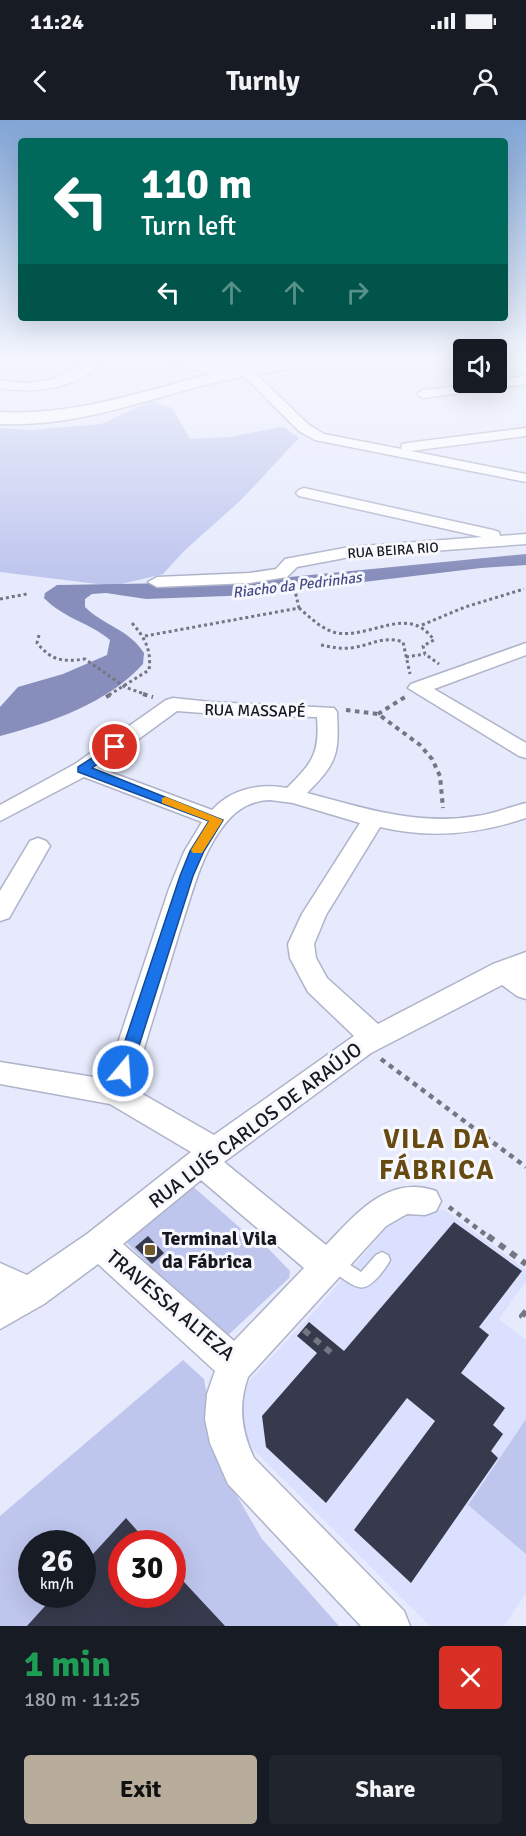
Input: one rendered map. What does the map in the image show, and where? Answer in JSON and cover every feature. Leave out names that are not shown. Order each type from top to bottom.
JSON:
[{"type":"street","points":[[311,432],[331,440],[526,478]]},
{"type":"street","points":[[384,450],[524,432]]},
{"type":"street","points":[[304,493],[520,539]]},
{"type":"street","name":"RUA BEIRA RIO","points":[[157,582],[250,578],[281,573],[291,563],[350,552],[456,546],[520,539]]},
{"type":"street","points":[[418,688],[526,649]]},
{"type":"street","points":[[418,688],[524,749]]},
{"type":"street","points":[[0,814],[83,769],[172,704]]},
{"type":"street","name":"RUA MASSAPÉ","points":[[172,704],[221,711],[284,709],[327,712]]},
{"type":"street","points":[[292,796],[315,772],[326,752],[329,742],[327,712]]},
{"type":"street","points":[[83,769],[217,820]]},
{"type":"street","points":[[116,1094],[197,851],[217,820],[234,802],[246,796],[267,794],[292,796],[373,820],[419,828],[476,822],[526,810]]},
{"type":"street","points":[[367,1041],[317,986],[303,958],[301,944],[314,914],[373,820]]},
{"type":"street","points":[[0,912],[38,846]]},
{"type":"street","points":[[514,966],[526,989]]},
{"type":"street","name":"RUA LUÍS CARLOS DE ARAÚJO","points":[[0,1313],[32,1293],[99,1244],[209,1157],[367,1041],[514,966]]},
{"type":"street","points":[[0,1073],[116,1094],[209,1157],[330,1264]]},
{"type":"street","name":"TRAVESSA ALTEZA","points":[[99,1244],[235,1365],[375,1216],[403,1200],[425,1201]]},
{"type":"street","points":[[0,1279],[32,1293]]},
{"type":"street","points":[[235,1365],[226,1384],[222,1410],[227,1442],[241,1471],[389,1626]]},
{"type":"lane","points":[[330,1264],[360,1280],[366,1279],[382,1260]]},
{"type":"path","points":[[291,575],[299,608],[309,617],[339,633],[387,624],[422,625],[465,607],[524,589]]},
{"type":"path","points":[[0,598],[27,594]]},
{"type":"path","points":[[145,636],[299,608]]},
{"type":"path","points":[[106,697],[149,670],[152,660],[145,636],[130,622]]},
{"type":"path","points":[[422,625],[429,630],[434,640],[423,646],[425,654],[452,674]]},
{"type":"path","points":[[39,635],[37,643],[51,660],[57,663],[86,659],[125,687],[172,704]]},
{"type":"path","points":[[321,645],[352,648],[381,638],[403,642],[411,676],[418,688],[378,714]]},
{"type":"path","points":[[406,657],[425,654]]},
{"type":"path","points":[[327,712],[349,710],[378,714],[420,745],[432,759],[440,776],[444,816],[442,827]]},
{"type":"path","points":[[367,1041],[526,1167]]},
{"type":"path","points":[[425,1201],[448,1207],[526,1264]]},
{"type":"path","points":[[526,1311],[522,1316],[526,1319]]},
{"type":"path","points":[[297,1325],[336,1357]]},
{"type":"shaded area","points":[[0,432],[186,432],[190,439],[229,437],[254,432],[291,432],[299,438],[242,499],[184,551],[163,574],[113,586],[0,572]]},
{"type":"shaded area","points":[[189,1183],[254,1240],[260,1240],[290,1271],[289,1278],[224,1339],[124,1240]]},
{"type":"shaded area","points":[[405,1206],[445,1210],[526,1270],[526,1281],[499,1319],[526,1340],[526,1593],[504,1626],[430,1626],[239,1435],[237,1404],[249,1381],[315,1311]]},
{"type":"shaded area","points":[[183,1360],[204,1379],[216,1445],[234,1491],[262,1539],[339,1626],[0,1626],[0,1516]]},
{"type":"shaded area","points":[[526,1419],[526,1554],[468,1505]]},
{"type":"water","name":"Riacho da Pedrinhas","points":[[526,554],[526,565],[481,568],[254,595],[146,599],[106,593],[92,594],[85,599],[85,607],[138,645],[144,653],[143,664],[113,690],[77,710],[39,725],[0,736],[0,707],[18,687],[63,674],[107,655],[110,640],[61,611],[44,598],[45,593],[57,585],[238,582]]},
{"type":"building","points":[[454,1222],[522,1271],[479,1327],[489,1335],[461,1373],[505,1408],[493,1425],[503,1434],[491,1451],[498,1458],[411,1583],[354,1530],[435,1421],[407,1398],[326,1503],[266,1447],[262,1416],[317,1353],[297,1336],[309,1322],[344,1351]]},
{"type":"building","name":"Terminal Vila da Fábrica","points":[[148,1236],[164,1253],[152,1264],[135,1247]]},
{"type":"building","points":[[126,1518],[137,1530],[115,1530]]},
{"type":"building","points":[[108,1538],[108,1608],[186,1608],[186,1584],[225,1626],[27,1626],[43,1608],[96,1608],[96,1551]]},
{"type":"slow traffic","points":[[166,801],[217,820],[197,850]]},
{"type":"place","name":"Terminal Vila da Fábrica","points":[[150,1250]]},
{"type":"district","name":"VILA DA FÁBRICA","points":[[437,1154]]},
{"type":"route","points":[[115,747],[83,769],[217,820],[197,851],[172,916],[123,1071]]}]
